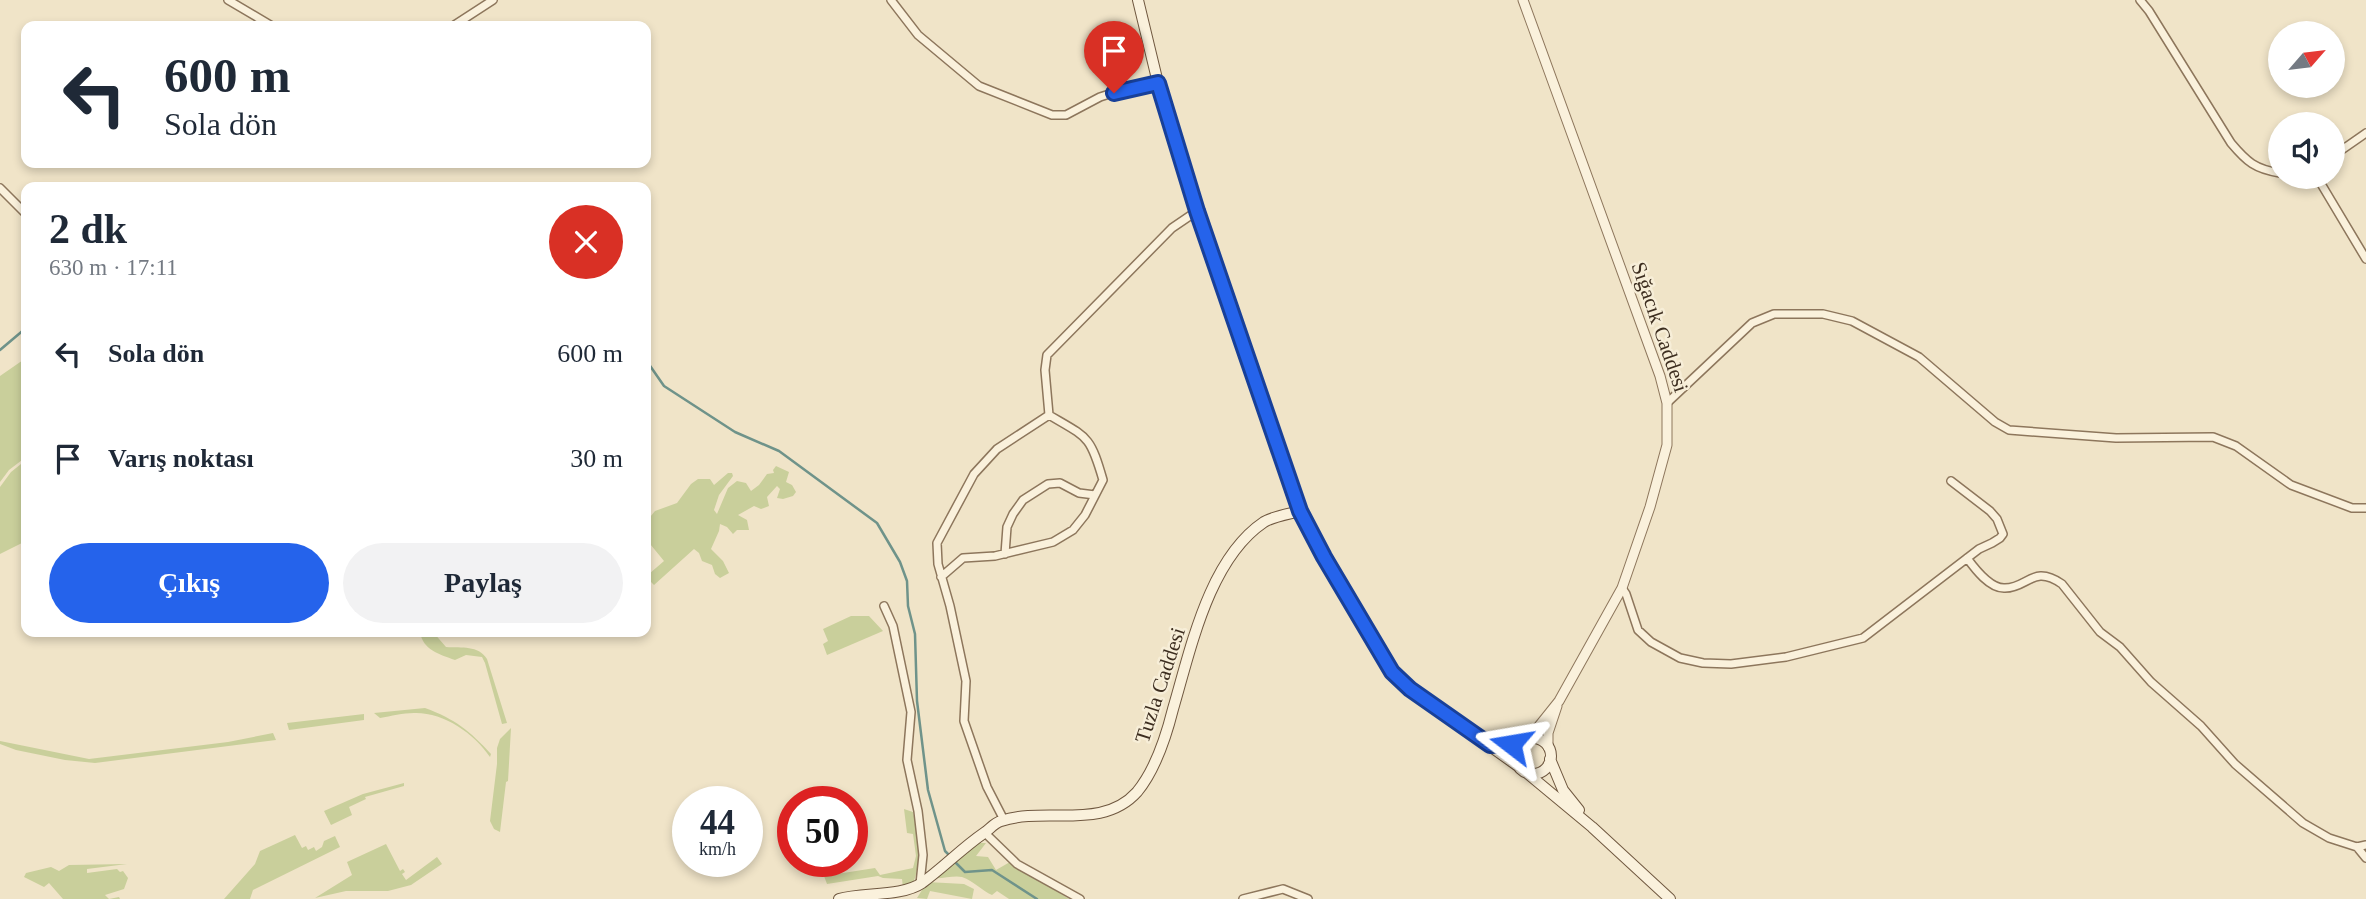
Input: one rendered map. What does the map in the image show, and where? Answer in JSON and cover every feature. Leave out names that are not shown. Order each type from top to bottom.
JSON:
[{"type":"main road","points":[[1138,0],[1158,83],[1197,211],[1300,511],[1336,580],[1392,672],[1410,689],[1523,769],[1592,827],[1670,899]]},
{"type":"main road","name":"Tuzla Caddesi","points":[[920,884],[998,822],[1023,816],[1100,814],[1122,805],[1137,791],[1165,739],[1185,667],[1218,574],[1239,543],[1266,521],[1300,511]]},
{"type":"main road","points":[[1490,745],[1511,744],[1533,738],[1544,742],[1563,790],[1592,827]]},
{"type":"main road","points":[[1522,741],[1515,755],[1523,769],[1539,773],[1548,765],[1550,759]]},
{"type":"main road","points":[[839,899],[857,894],[899,891],[920,884]]},
{"type":"street","points":[[228,0],[264,21]]},
{"type":"street","points":[[461,21],[493,0]]},
{"type":"street","points":[[891,0],[918,35],[979,86],[1052,115],[1066,115],[1100,97],[1158,83]]},
{"type":"street","name":"Sığacık Caddesi","points":[[1523,0],[1660,376],[1667,403],[1667,445],[1650,507],[1622,588],[1559,701]]},
{"type":"street","points":[[2140,0],[2231,144],[2248,162],[2268,170]]},
{"type":"street","points":[[2345,148],[2366,133]]},
{"type":"street","points":[[0,188],[21,210]]},
{"type":"street","points":[[2324,189],[2366,259]]},
{"type":"street","points":[[1049,415],[1045,370],[1047,355],[1172,228],[1197,211]]},
{"type":"street","points":[[1667,403],[1752,323],[1774,314],[1823,314],[1852,321],[1919,357],[1995,422],[2009,430],[2116,438],[2213,437],[2236,446],[2291,485],[2352,508],[2366,508]]},
{"type":"street","points":[[941,577],[963,558],[1005,554],[1053,542],[1073,530],[1084,515],[1103,480],[1093,446],[1086,436],[1049,415]]},
{"type":"street","points":[[1004,820],[987,787],[964,721],[966,681],[938,564],[937,543],[974,474],[997,449],[1049,415]]},
{"type":"street","points":[[1622,588],[1638,630],[1651,642],[1680,658],[1703,663],[1731,664],[1786,657],[1863,638],[1979,549],[2003,534],[1997,519],[1990,511],[1951,481]]},
{"type":"street","points":[[1005,554],[1007,527],[1023,500],[1048,484],[1060,483],[1079,493],[1095,495]]},
{"type":"street","points":[[1967,558],[1991,583],[2001,588],[2008,589],[2034,577],[2054,579],[2062,584],[2100,632],[2120,647],[2151,682],[2200,726],[2251,779],[2303,823],[2329,838],[2362,846],[2366,858]]},
{"type":"street","points":[[884,606],[892,626],[911,712],[907,760],[918,811],[923,855],[920,884]]},
{"type":"street","points":[[1533,738],[1535,731],[1559,701]]},
{"type":"street","points":[[1548,747],[1548,733],[1559,701]]},
{"type":"street","points":[[985,833],[1017,864],[1080,899]]},
{"type":"street","points":[[1243,899],[1283,889],[1308,899]]},
{"type":"green space","points":[[21,361],[21,461],[0,482],[0,376]]},
{"type":"green space","points":[[21,464],[21,544],[0,554],[0,487]]},
{"type":"green space","points":[[776,466],[789,472],[786,482],[792,485],[796,492],[793,496],[777,498],[780,489],[777,486],[767,497],[769,506],[761,509],[754,506],[738,515],[747,520],[749,530],[737,530],[733,534],[720,524],[711,549],[723,561],[729,573],[720,578],[715,574],[712,565],[702,561],[694,549],[654,585],[651,582],[651,572],[664,561],[651,545],[651,516],[655,511],[677,503],[698,479],[710,479],[714,485],[728,473],[732,473],[733,476],[719,495],[714,510],[717,514],[728,488],[737,481],[746,483],[751,491],[767,474],[774,473]]},
{"type":"green space","points":[[851,616],[869,616],[883,631],[827,655],[823,644],[828,641],[823,629]]},
{"type":"green space","points":[[437,637],[446,647],[469,648],[479,651],[487,659],[507,723],[502,724],[482,657],[466,655],[455,660],[428,647],[422,638]]},
{"type":"green space","points":[[425,708],[461,726],[491,754],[490,757],[467,732],[447,720],[410,713],[380,718],[374,713]]},
{"type":"green space","points":[[364,714],[364,720],[289,730],[287,723]]},
{"type":"green space","points":[[511,728],[508,781],[500,832],[494,829],[490,821],[497,748],[500,739]]},
{"type":"green space","points":[[273,733],[276,740],[95,763],[65,760],[0,744],[0,741],[89,759],[228,742]]},
{"type":"green space","points":[[404,783],[404,786],[365,797],[366,799],[349,807],[352,815],[331,825],[324,811],[363,794]]},
{"type":"green space","points":[[904,809],[913,812],[918,839],[918,866],[913,884],[903,888],[902,879],[878,876],[827,884],[824,877],[868,877],[868,869],[875,868],[880,875],[913,868],[916,856],[913,834],[907,833]]},
{"type":"green space","points":[[295,835],[302,848],[306,846],[308,850],[314,847],[316,851],[322,847],[324,841],[335,836],[340,847],[253,890],[250,899],[224,899],[255,864],[260,851]]},
{"type":"green space","points":[[974,843],[986,843],[976,856],[988,857],[996,870],[1010,862],[1069,899],[1009,899],[997,891],[992,895],[962,877],[933,878]]},
{"type":"green space","points":[[386,844],[400,871],[403,869],[405,872],[402,874],[406,880],[437,857],[442,864],[411,885],[388,891],[346,891],[315,898],[352,875],[347,862]]},
{"type":"green space","points":[[127,864],[87,869],[87,873],[117,869],[123,871],[128,878],[124,889],[105,895],[109,899],[63,899],[49,883],[44,887],[24,877],[26,873],[51,867],[59,871],[69,865]]},
{"type":"green space","points":[[927,882],[964,884],[974,889],[972,899],[930,891],[927,899],[917,898]]},
{"type":"waterway","points":[[0,350],[21,332]]},
{"type":"waterway","points":[[651,367],[664,386],[735,432],[779,451],[877,523],[900,562],[907,581],[908,606],[915,634],[917,701],[928,790],[945,851],[951,857]]},
{"type":"waterway","points":[[955,862],[965,872],[992,870],[1037,899]]},
{"type":"route","points":[[1114,93],[1158,83],[1197,211],[1300,511],[1336,580],[1382,657],[1392,672],[1410,689],[1490,745],[1511,744]]}]
